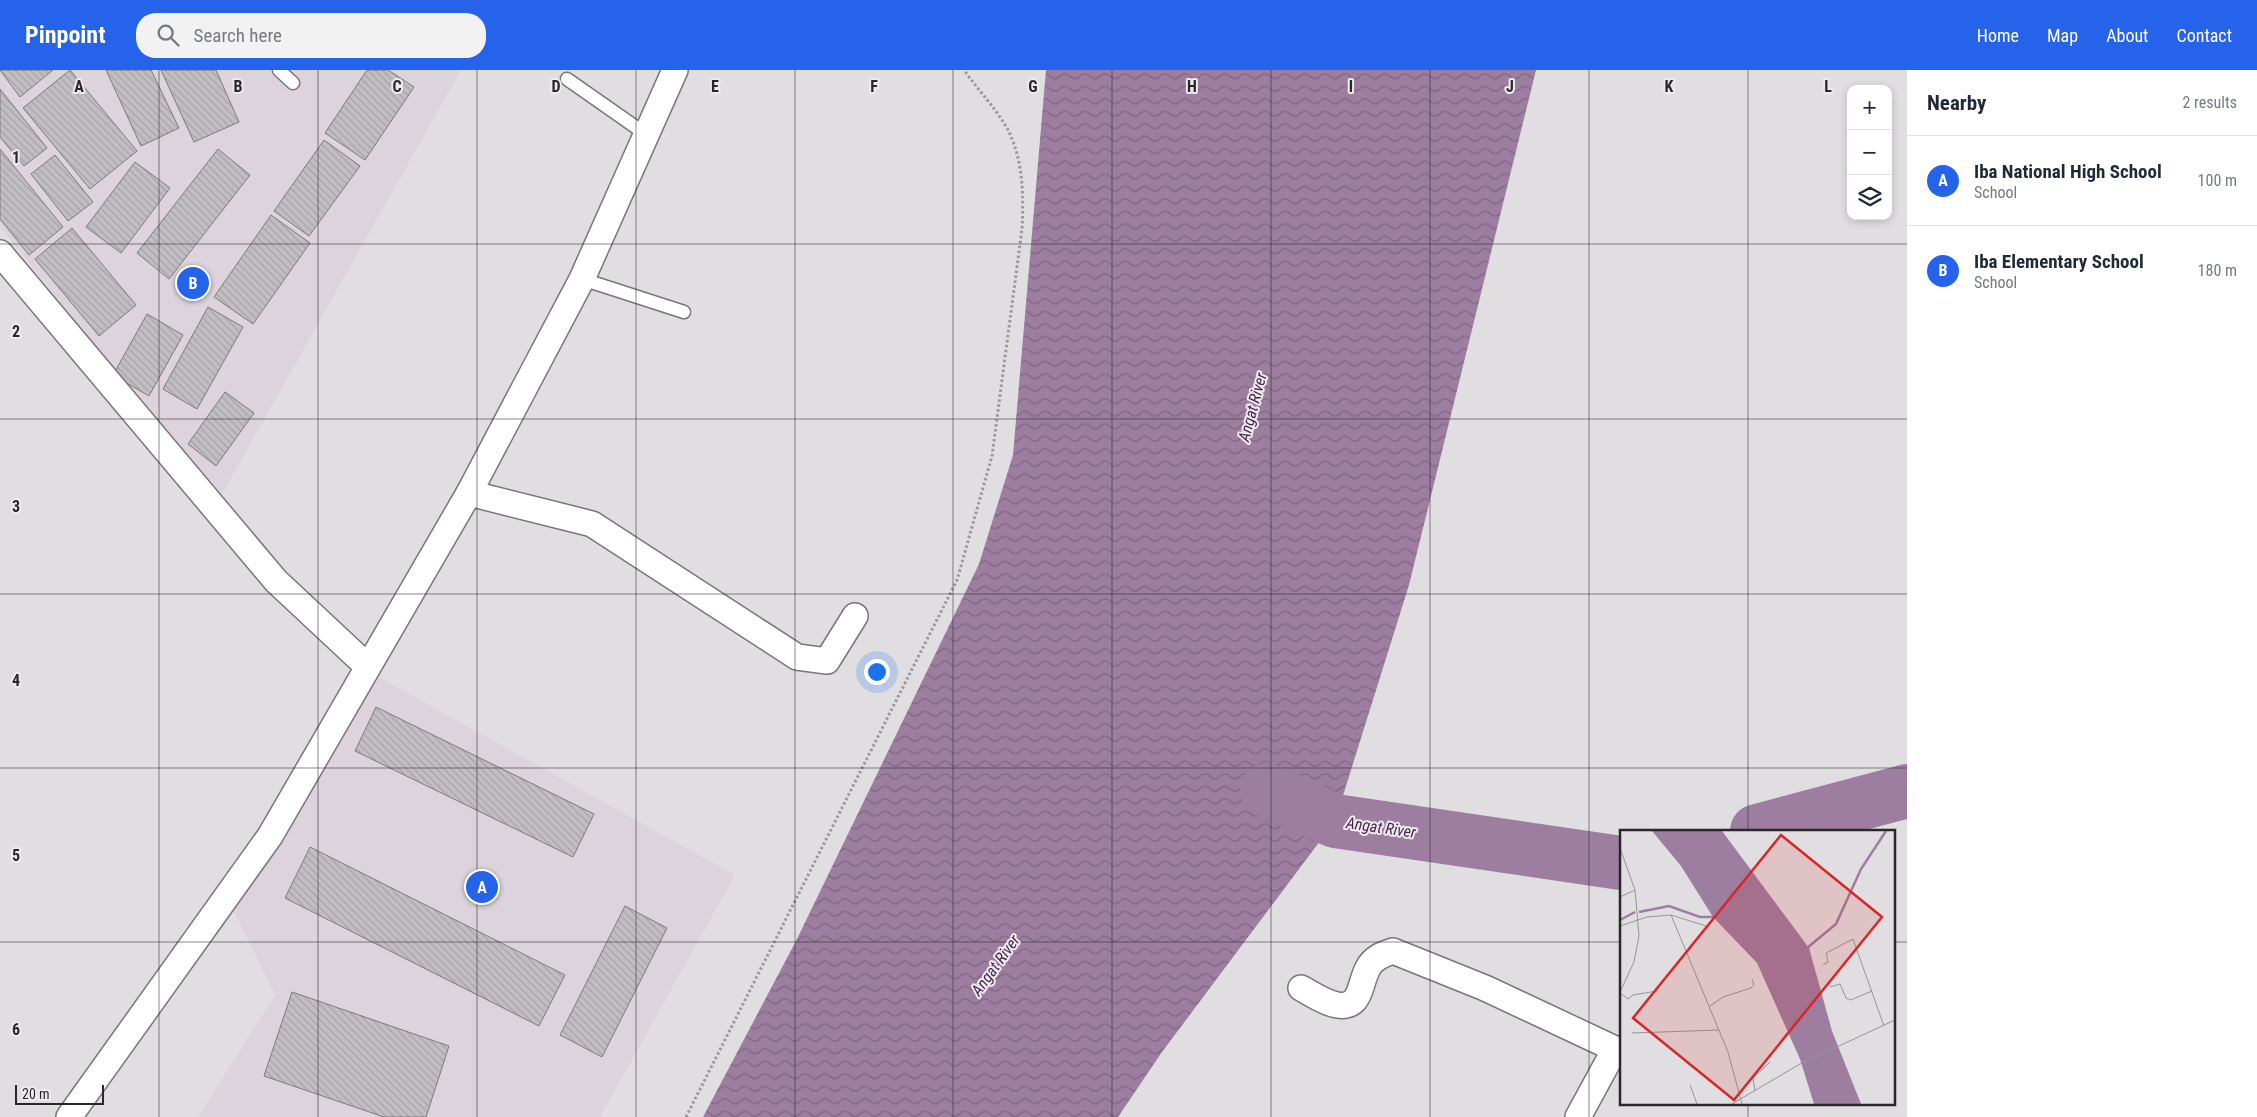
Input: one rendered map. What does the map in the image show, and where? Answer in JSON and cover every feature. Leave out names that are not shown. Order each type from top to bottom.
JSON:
[{"type":"street","points":[[69,1117],[270,836],[469,493],[582,279],[676,70]]},
{"type":"street","points":[[0,253],[276,581],[367,666]]},
{"type":"street","points":[[469,493],[592,524],[797,657],[827,661],[855,616]]},
{"type":"street","points":[[1301,988],[1335,1005],[1348,1006],[1356,1000],[1368,966],[1381,955],[1393,951],[1485,988],[1615,1049],[1578,1117]]},
{"type":"lane","points":[[279,70],[293,82]]},
{"type":"lane","points":[[567,79],[647,135]]},
{"type":"lane","points":[[582,279],[684,312]]},
{"type":"path","points":[[686,1117],[957,580],[992,456],[1022,229],[1024,196],[1016,152],[1002,121],[964,70]]},
{"type":"shaded area","points":[[0,70],[461,70],[222,494],[89,338],[0,227]]},
{"type":"shaded area","points":[[377,676],[735,875],[600,1117],[198,1117],[275,995],[228,900]]},
{"type":"water","points":[[1046,70],[1536,70],[1409,585],[1335,821],[1162,1052],[1118,1117],[703,1117],[796,941],[979,564],[1013,455]]},
{"type":"building","points":[[0,70],[53,70],[20,97]]},
{"type":"building","points":[[70,70],[137,151],[90,189],[23,108]]},
{"type":"building","points":[[106,70],[151,70],[179,128],[141,146]]},
{"type":"building","points":[[161,70],[216,70],[239,122],[194,142]]},
{"type":"building","points":[[367,70],[388,70],[414,87],[365,160],[325,133]]},
{"type":"building","points":[[0,89],[47,148],[24,166],[0,137]]},
{"type":"building","points":[[324,140],[360,166],[309,236],[274,211]]},
{"type":"building","points":[[0,149],[63,227],[29,255],[0,219]]},
{"type":"building","points":[[218,149],[250,175],[169,279],[137,253]]},
{"type":"building","points":[[55,155],[93,202],[68,221],[31,174]]},
{"type":"building","points":[[135,162],[170,188],[121,253],[86,227]]},
{"type":"building","points":[[271,215],[310,243],[253,324],[214,297]]},
{"type":"building","points":[[72,228],[136,305],[99,336],[35,259]]},
{"type":"building","points":[[208,307],[243,327],[197,409],[163,389]]},
{"type":"building","points":[[147,314],[183,335],[149,396],[113,375]]},
{"type":"building","points":[[225,392],[254,413],[216,466],[188,444]]},
{"type":"building","points":[[376,707],[594,814],[573,857],[355,751]]},
{"type":"building","points":[[310,847],[565,975],[539,1026],[285,898]]},
{"type":"building","points":[[625,906],[667,928],[602,1057],[560,1035]]},
{"type":"building","points":[[292,992],[449,1046],[426,1117],[384,1117],[264,1076]]},
{"type":"waterway","name":"Angat River","points":[[1267,790],[1335,821],[1620,863]]},
{"type":"waterway","name":"Angat River","points":[[1761,830],[1907,791]]},
{"type":"place","name":"Iba Elementary School","points":[[193,283]]},
{"type":"place","name":"Iba National High School","points":[[482,887]]}]
